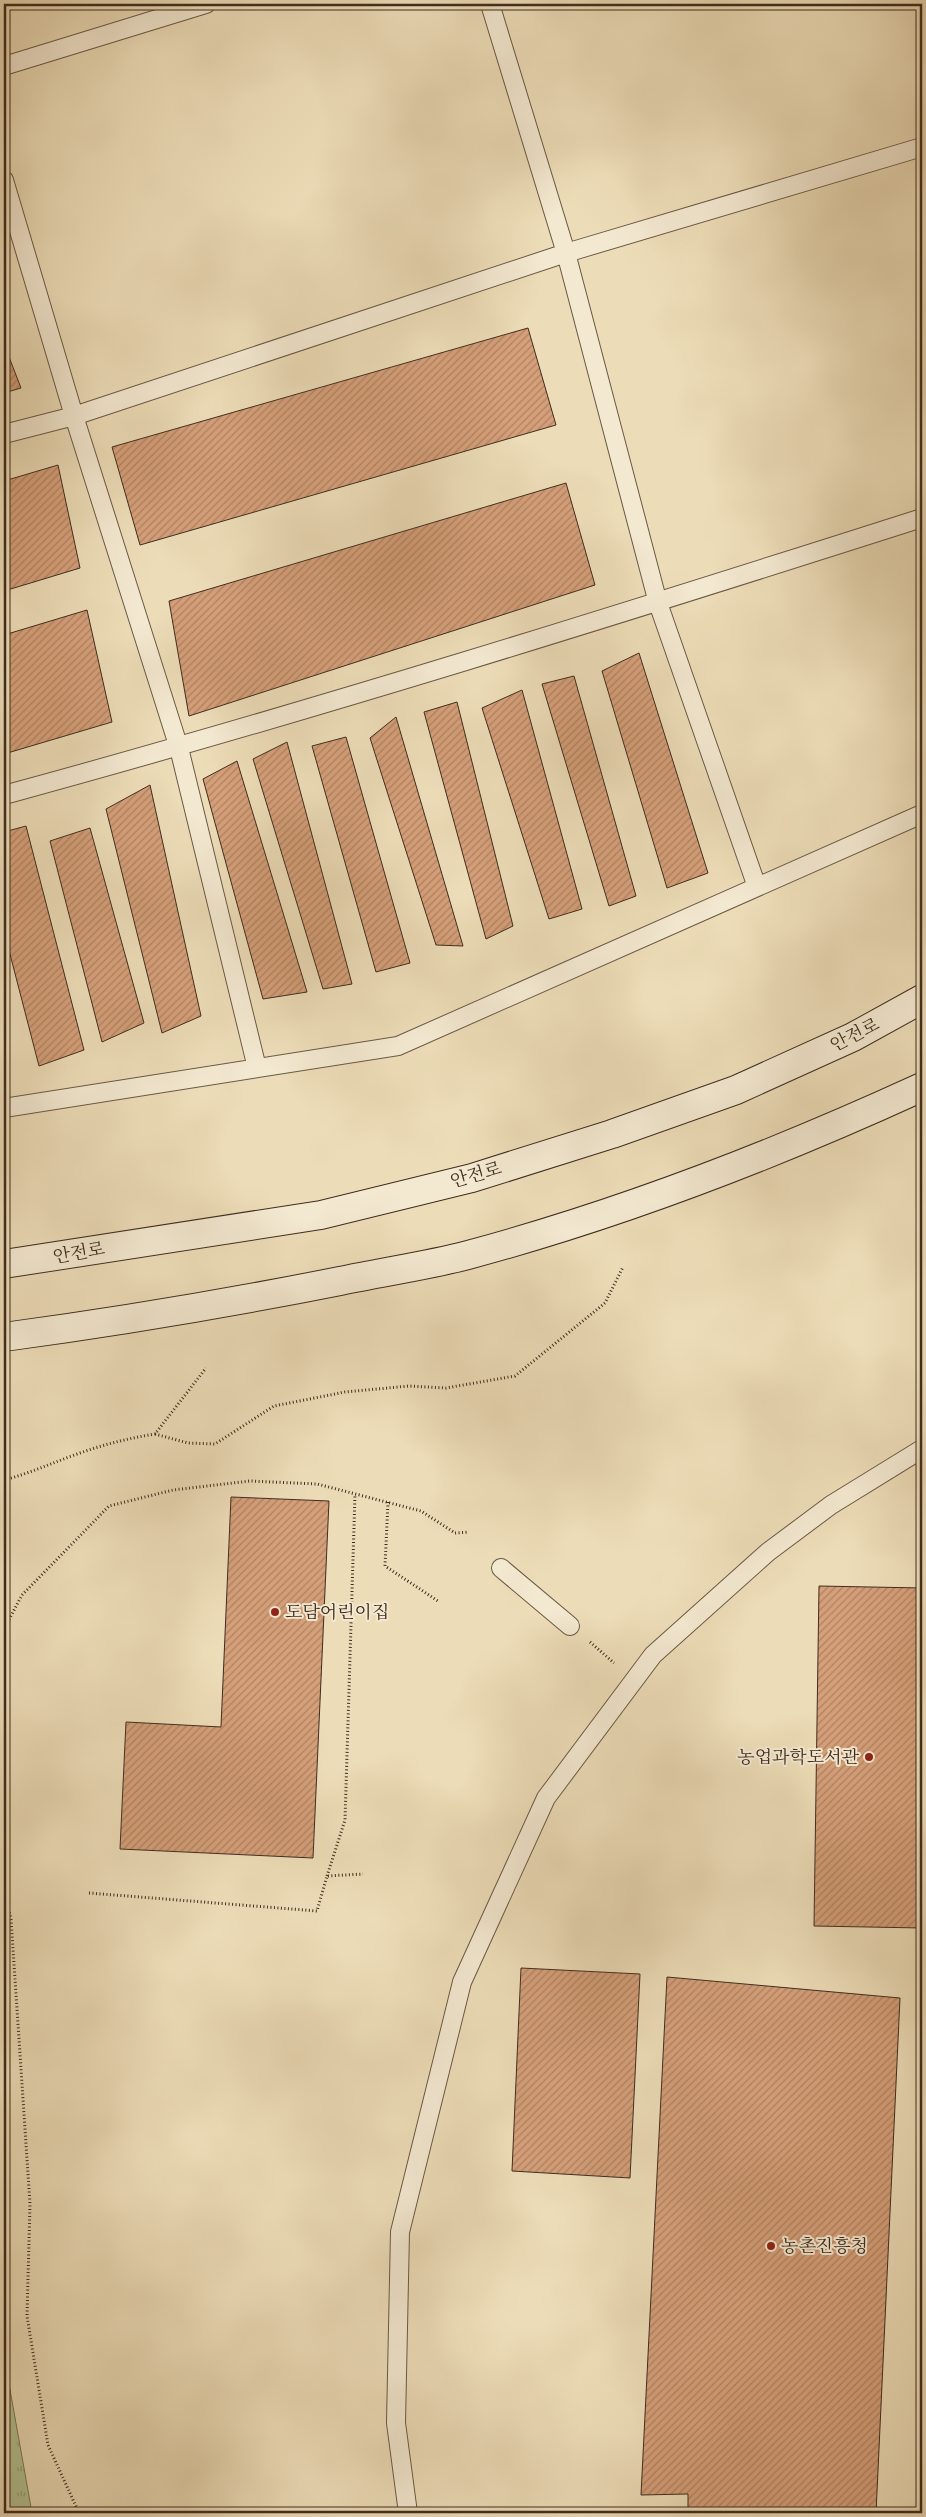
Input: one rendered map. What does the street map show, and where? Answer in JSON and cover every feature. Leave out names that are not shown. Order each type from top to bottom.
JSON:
[{"type":"street","name":"안전로","points":[[4,1264],[322,1215],[472,1178],[612,1134],[736,1090],[853,1037],[922,999]]},
{"type":"street","points":[[4,1337],[88,1326],[295,1290],[466,1256],[632,1206],[859,1116],[922,1087]]},
{"type":"lane","points":[[4,66],[206,4]]},
{"type":"lane","points":[[490,4],[566,253],[658,602],[757,887]]},
{"type":"lane","points":[[4,434],[74,416],[566,253],[922,148]]},
{"type":"lane","points":[[4,180],[74,416],[179,748],[257,1068]]},
{"type":"lane","points":[[4,795],[179,748],[658,602],[922,518]]},
{"type":"lane","points":[[4,1108],[398,1046],[922,814]]},
{"type":"lane","points":[[408,2513],[396,2423],[400,2232],[462,1982],[546,1798],[653,1655],[768,1552],[831,1506],[922,1449]]},
{"type":"lane","points":[[501,1568],[570,1626]]},
{"type":"path","points":[[4,1480],[29,1474],[81,1452],[126,1438],[155,1434],[188,1443],[215,1444],[274,1406],[345,1392],[409,1386],[446,1388],[515,1376],[605,1303],[623,1267]]},
{"type":"path","points":[[155,1434],[206,1368]]},
{"type":"path","points":[[4,1630],[22,1595],[109,1506],[173,1490],[250,1481],[317,1484],[421,1511],[455,1532],[469,1532]]},
{"type":"path","points":[[89,1893],[317,1911],[345,1820],[355,1494]]},
{"type":"path","points":[[388,1502],[385,1566],[438,1601]]},
{"type":"path","points":[[586,1638],[616,1664]]},
{"type":"path","points":[[327,1876],[362,1874]]},
{"type":"path","points":[[4,1892],[11,1919],[30,2204],[27,2316],[48,2445],[79,2513]]},
{"type":"green space","points":[[4,2356],[32,2513],[4,2513]]},
{"type":"building","points":[[528,328],[556,425],[140,545],[112,447]]},
{"type":"building","points":[[4,344],[21,388],[4,393]]},
{"type":"building","points":[[58,465],[80,568],[4,591],[4,481]]},
{"type":"building","points":[[566,483],[595,585],[189,716],[169,601]]},
{"type":"building","points":[[87,610],[112,722],[4,754],[4,635]]},
{"type":"building","points":[[639,653],[708,873],[667,888],[602,671]]},
{"type":"building","points":[[574,676],[636,896],[609,906],[542,684]]},
{"type":"building","points":[[522,690],[582,909],[549,919],[482,708]]},
{"type":"building","points":[[457,702],[513,926],[486,939],[424,712]]},
{"type":"building","points":[[396,717],[463,946],[436,945],[370,738]]},
{"type":"building","points":[[346,737],[410,963],[376,972],[312,746]]},
{"type":"building","points":[[287,742],[352,984],[323,989],[253,759]]},
{"type":"building","points":[[237,761],[307,992],[263,999],[203,779]]},
{"type":"building","points":[[150,785],[201,1016],[162,1033],[106,809]]},
{"type":"building","points":[[26,826],[84,1050],[39,1066],[4,931],[4,832]]},
{"type":"building","points":[[90,828],[144,1023],[102,1042],[50,841]]},
{"type":"building","name":"도담어린이집","points":[[231,1497],[329,1501],[313,1858],[120,1849],[126,1722],[221,1727]]},
{"type":"building","name":"농업과학도서관","points":[[819,1586],[922,1588],[922,1928],[814,1926]]},
{"type":"building","points":[[521,1968],[640,1974],[630,2178],[512,2171]]},
{"type":"building","name":"농촌진흥청","points":[[667,1977],[900,1998],[876,2513],[688,2513],[688,2494],[641,2495]]},
{"type":"place","name":"도담어린이집","points":[[275,1612]]},
{"type":"place","name":"농업과학도서관","points":[[869,1757]]},
{"type":"place","name":"농촌진흥청","points":[[771,2246]]}]
